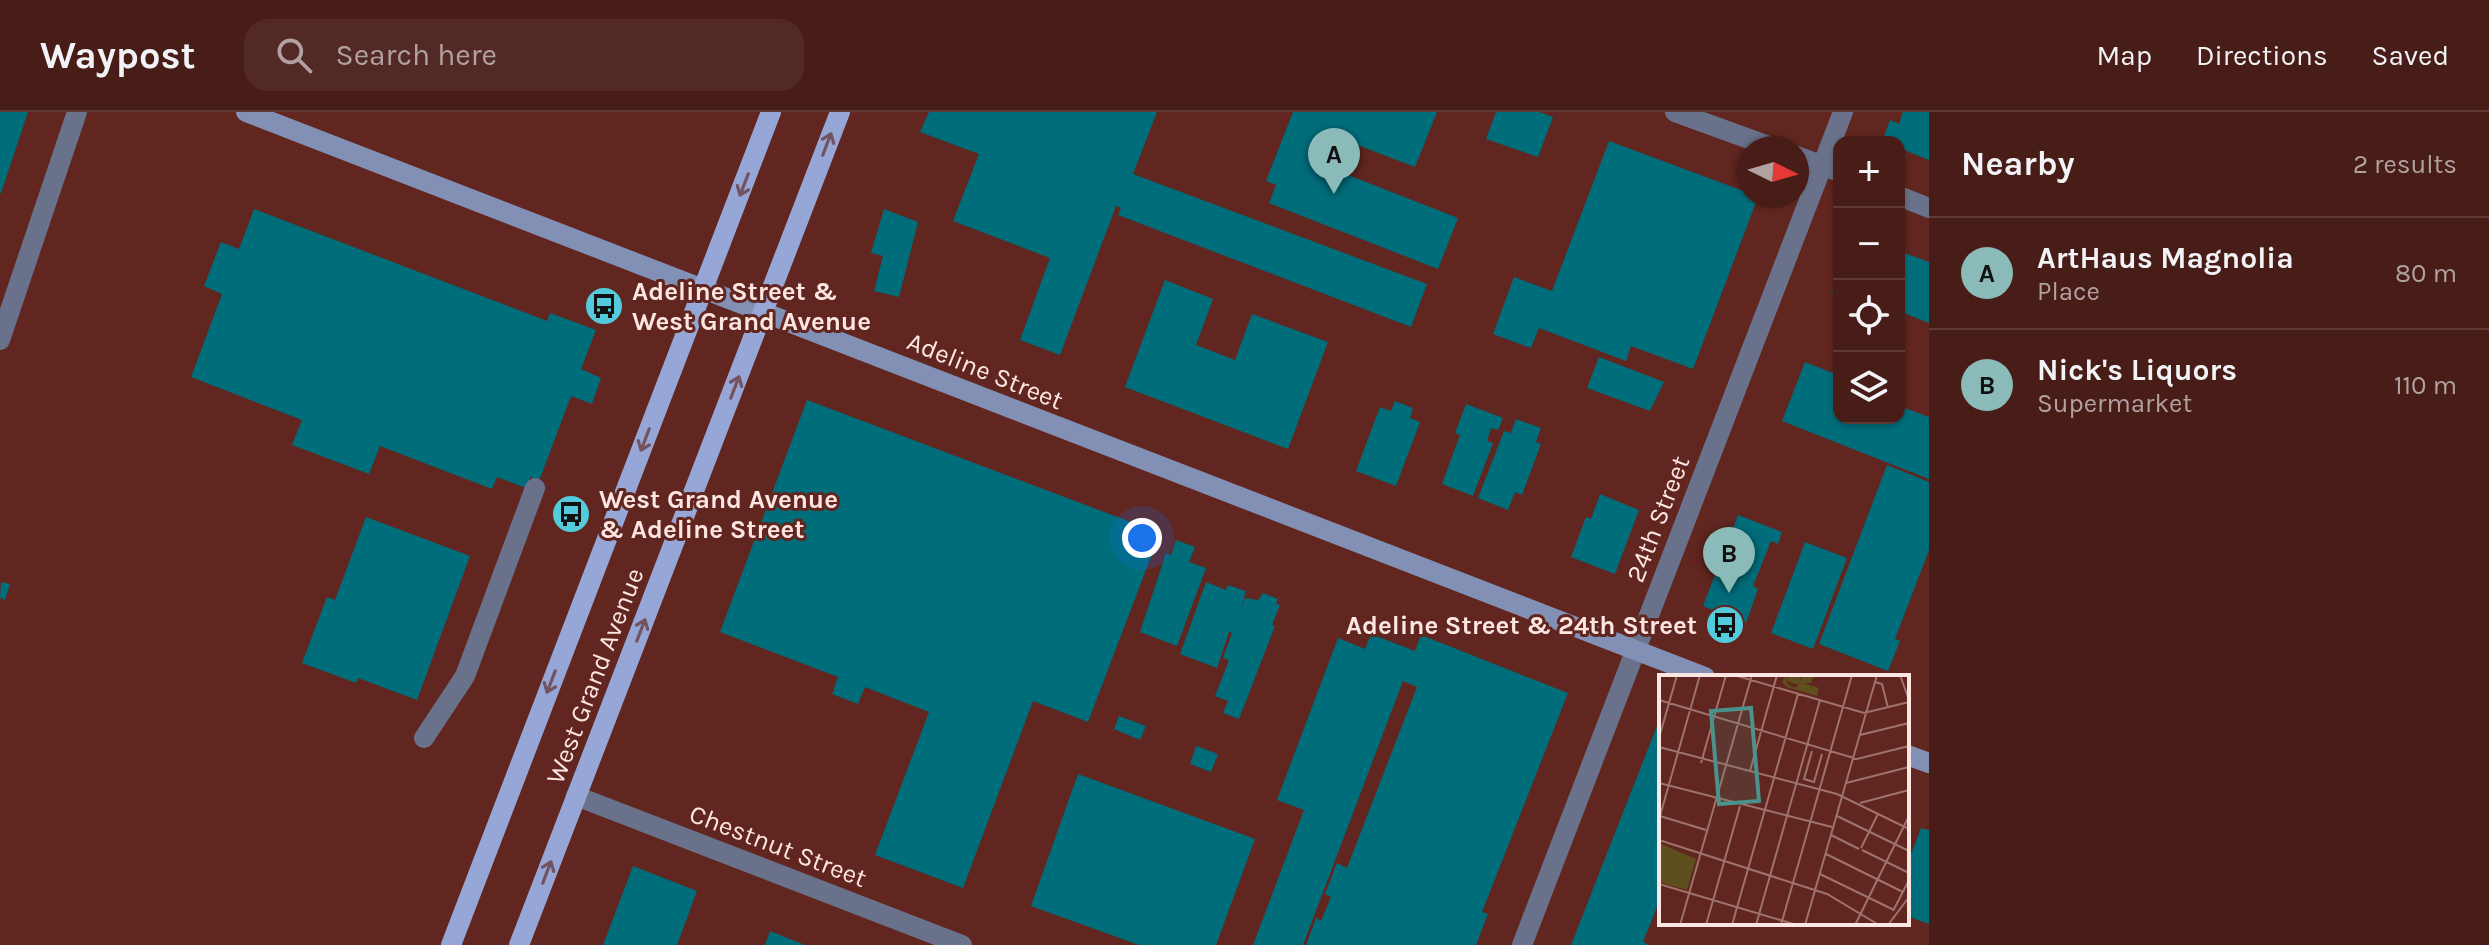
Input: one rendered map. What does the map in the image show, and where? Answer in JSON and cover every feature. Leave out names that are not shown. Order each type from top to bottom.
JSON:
[{"type":"main road","name":"Adeline Street","points":[[246,112],[1700,675]]},
{"type":"main road","name":"West Grand Avenue","points":[[451,945],[771,112]]},
{"type":"main road","name":"West Grand Avenue","points":[[519,945],[840,112]]},
{"type":"main road","points":[[1909,756],[1929,763]]},
{"type":"street","points":[[0,340],[77,112]]},
{"type":"street","points":[[1675,112],[1741,136]]},
{"type":"street","name":"24th Street","points":[[1522,945],[1636,650],[1830,169],[1843,112]]},
{"type":"street","points":[[1809,161],[1830,169]]},
{"type":"street","points":[[1905,198],[1929,208]]},
{"type":"street","points":[[424,738],[465,676],[535,488]]},
{"type":"street","name":"Chestnut Street","points":[[576,796],[962,945]]},
{"type":"building","points":[[0,112],[28,112],[1,193],[0,193]]},
{"type":"building","points":[[929,112],[1157,112],[1133,174],[1427,284],[1411,327],[1118,215],[1121,208],[1116,206],[1060,355],[1020,340],[1050,258],[953,221],[979,154],[920,132]]},
{"type":"building","points":[[1293,112],[1437,112],[1415,167],[1355,144],[1343,173],[1458,218],[1438,269],[1269,203],[1276,185],[1266,181]]},
{"type":"building","points":[[1496,112],[1539,112],[1553,117],[1538,157],[1486,139]]},
{"type":"building","points":[[1903,112],[1929,112],[1929,160],[1905,150],[1905,136],[1884,136],[1890,120],[1899,124]]},
{"type":"building","points":[[1609,141],[1737,189],[1737,208],[1754,208],[1693,369],[1631,346],[1626,361],[1539,328],[1531,348],[1493,334],[1514,277],[1552,291]]},
{"type":"building","points":[[254,209],[547,321],[550,313],[596,330],[581,369],[601,378],[592,404],[571,396],[539,481],[530,477],[526,488],[497,477],[492,489],[380,446],[369,474],[292,445],[302,420],[191,377],[222,294],[204,286],[221,242],[239,249]]},
{"type":"building","points":[[884,209],[918,222],[899,297],[874,291],[883,256],[871,253]]},
{"type":"building","points":[[1905,253],[1929,262],[1929,323],[1905,313]]},
{"type":"building","points":[[1165,280],[1213,299],[1196,345],[1235,360],[1252,314],[1328,342],[1288,449],[1125,387]]},
{"type":"building","points":[[1599,357],[1664,382],[1650,411],[1587,388]]},
{"type":"building","points":[[1805,362],[1833,373],[1833,424],[1905,424],[1905,408],[1929,417],[1929,479],[1782,421]]},
{"type":"building","points":[[807,400],[1160,533],[1088,722],[1033,701],[963,888],[875,855],[929,712],[865,687],[858,704],[832,694],[838,677],[720,632]]},
{"type":"building","points":[[1395,401],[1413,408],[1410,418],[1420,422],[1396,486],[1356,471],[1380,407],[1391,411]]},
{"type":"building","points":[[1466,404],[1503,418],[1498,430],[1491,428],[1487,441],[1493,443],[1473,496],[1442,484],[1460,435],[1455,433]]},
{"type":"building","points":[[1516,419],[1541,428],[1536,442],[1541,444],[1522,495],[1515,492],[1508,510],[1478,498],[1504,431],[1511,433]]},
{"type":"building","points":[[1887,465],[1929,482],[1929,550],[1895,639],[1900,641],[1888,671],[1819,644]]},
{"type":"building","points":[[1600,494],[1639,510],[1615,574],[1571,557],[1586,517],[1591,519]]},
{"type":"building","points":[[1738,515],[1782,532],[1778,544],[1771,541],[1753,586],[1758,589],[1746,623],[1703,606]]},
{"type":"building","points":[[366,517],[470,556],[417,700],[358,678],[356,683],[302,663],[327,597],[335,600]]},
{"type":"building","points":[[1176,540],[1195,547],[1189,562],[1206,568],[1177,646],[1140,632],[1166,553],[1171,555]]},
{"type":"building","points":[[1805,542],[1847,558],[1813,649],[1771,633]]},
{"type":"building","points":[[1,582],[10,584],[5,600],[0,598]]},
{"type":"building","points":[[1206,582],[1226,590],[1228,585],[1246,591],[1241,609],[1245,598],[1258,600],[1263,593],[1278,599],[1276,604],[1280,605],[1272,625],[1275,626],[1239,719],[1223,713],[1228,701],[1215,696],[1229,660],[1223,658],[1232,633],[1229,632],[1217,668],[1180,654]]},
{"type":"building","points":[[1371,634],[1415,651],[1421,635],[1568,693],[1482,912],[1488,914],[1476,945],[1306,945],[1316,918],[1321,921],[1331,897],[1325,894],[1337,863],[1347,868],[1417,687],[1403,681],[1303,945],[1253,945],[1304,810],[1277,800],[1338,638],[1365,649]]},
{"type":"building","points":[[1119,716],[1146,726],[1140,740],[1114,729]]},
{"type":"building","points":[[1659,726],[1659,902],[1643,942],[1649,945],[1571,945]]},
{"type":"building","points":[[1196,746],[1218,754],[1211,772],[1190,764]]},
{"type":"building","points":[[1078,774],[1255,839],[1216,945],[1139,945],[1031,906]]},
{"type":"building","points":[[1921,828],[1929,830],[1929,924],[1909,917],[1909,860]]},
{"type":"building","points":[[633,866],[697,891],[677,945],[603,945]]},
{"type":"building","points":[[770,931],[805,945],[765,945]]},
{"type":"place","name":"ArtHaus Magnolia","points":[[1334,194]]},
{"type":"place","name":"Adeline Street & West Grand Avenue","points":[[604,306]]},
{"type":"place","name":"West Grand Avenue & Adeline Street","points":[[571,514]]},
{"type":"place","name":"Nick's Liquors","points":[[1729,593]]},
{"type":"place","name":"Adeline Street & 24th Street","points":[[1725,625]]}]
